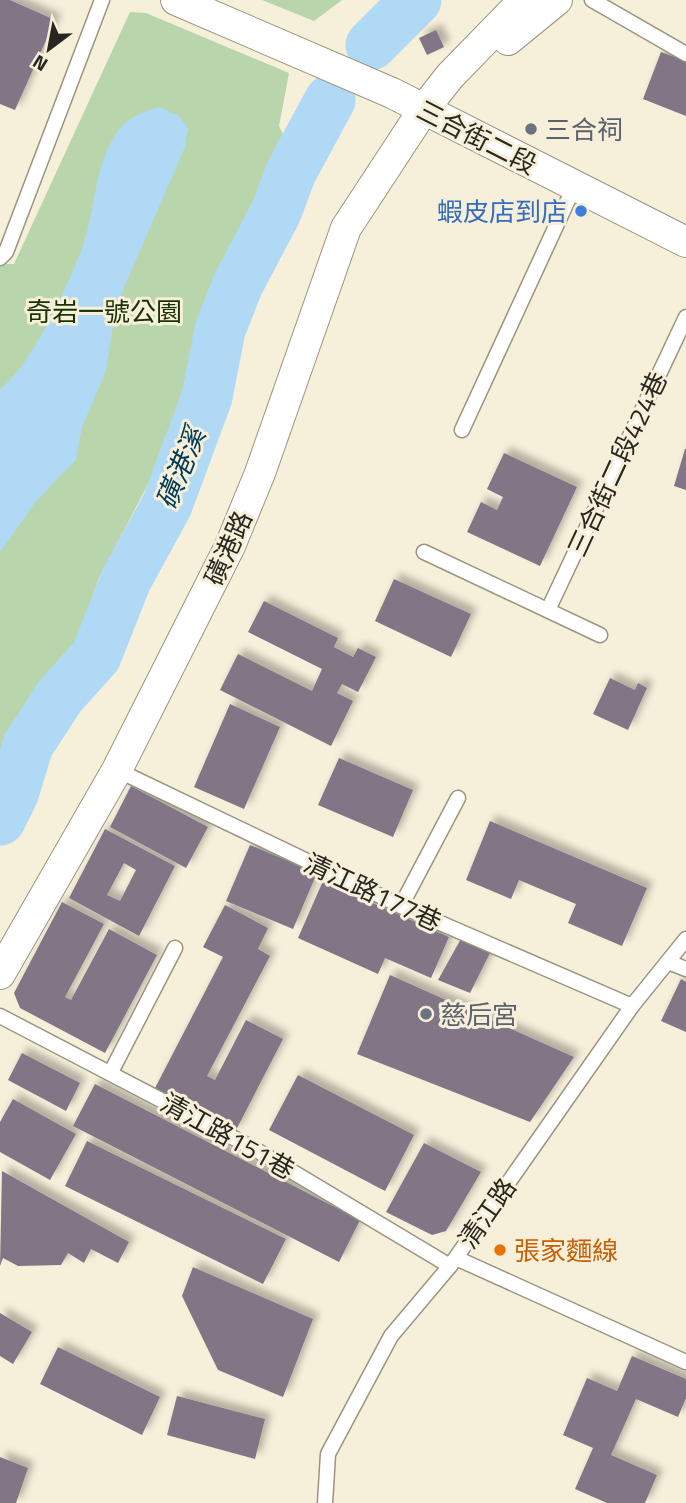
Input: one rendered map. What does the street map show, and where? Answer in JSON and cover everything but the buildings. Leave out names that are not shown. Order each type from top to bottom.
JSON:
[{"type":"street","name":"三合街二段","points":[[176,0],[424,109],[686,242]]},
{"type":"street","name":"磺港路","points":[[0,974],[117,770],[235,534],[260,473],[345,228],[424,109],[450,76],[524,0]]},
{"type":"street","name":"磺港路","points":[[424,109],[557,0]]},
{"type":"lane","points":[[0,258],[6,252],[102,0]]},
{"type":"lane","points":[[592,0],[686,54]]},
{"type":"lane","points":[[462,430],[574,187]]},
{"type":"lane","name":"三合街二段424巷","points":[[548,610],[686,317]]},
{"type":"lane","points":[[424,552],[600,635]]},
{"type":"lane","name":"清江路177巷","points":[[117,770],[401,906],[632,1006]]},
{"type":"lane","points":[[401,906],[458,798]]},
{"type":"lane","name":"清江路","points":[[325,1503],[328,1454],[391,1336],[453,1262],[632,1006],[686,939]]},
{"type":"lane","points":[[111,1072],[175,948]]},
{"type":"lane","points":[[668,962],[686,969]]},
{"type":"lane","name":"清江路151巷","points":[[0,1016],[253,1148],[453,1262],[686,1362]]},
{"type":"green space","points":[[262,0],[342,0],[314,21]]},
{"type":"green space","name":"奇岩一號公園","points":[[130,12],[146,13],[289,73],[279,126],[286,140],[268,177],[260,205],[224,273],[212,302],[189,393],[168,446],[99,578],[74,648],[47,688],[27,710],[14,734],[0,780],[0,264],[14,264]]},
{"type":"water","points":[[160,107],[179,116],[188,128],[185,147],[116,306],[106,371],[82,427],[76,460],[37,500],[0,552],[0,389],[25,362],[70,278],[84,242],[101,167],[113,139],[130,119]]},
{"type":"waterway","name":"磺港溪","points":[[371,45],[416,0]]},
{"type":"waterway","name":"磺港溪","points":[[0,820],[13,794],[28,745],[60,696],[96,656],[126,580],[167,505],[207,397],[220,330],[238,284],[276,212],[291,172],[330,100]]},
{"type":"place","name":"三合祠","points":[[531,129]]},
{"type":"place","name":"蝦皮店到店","points":[[581,211]]},
{"type":"place","name":"慈后宮","points":[[426,1014]]},
{"type":"place","name":"張家麵線","points":[[500,1250]]}]
